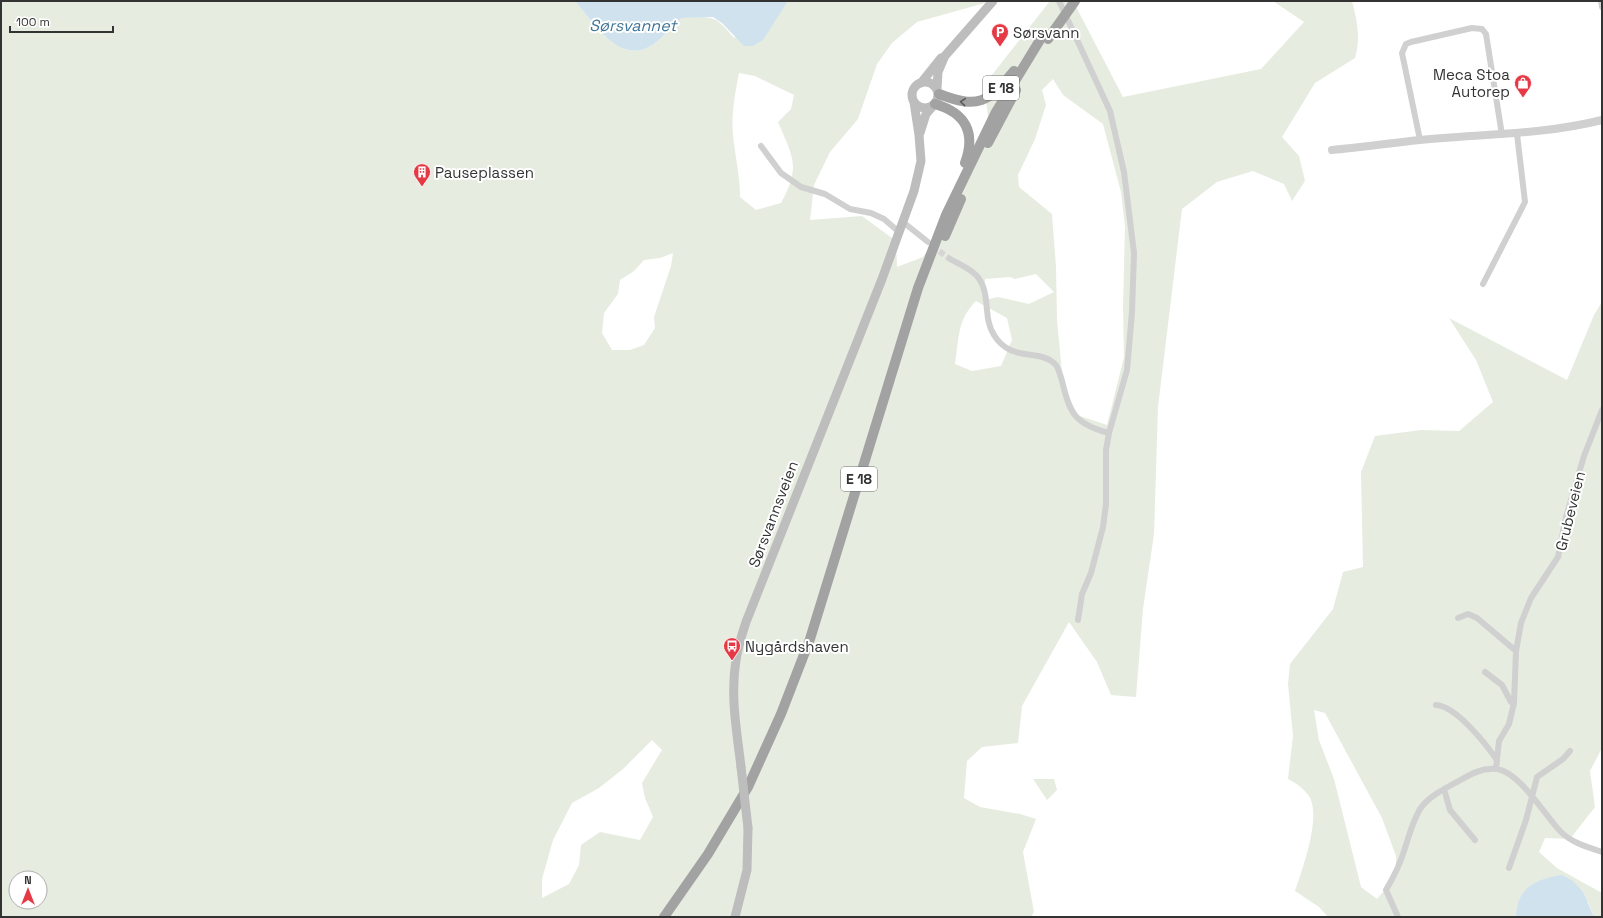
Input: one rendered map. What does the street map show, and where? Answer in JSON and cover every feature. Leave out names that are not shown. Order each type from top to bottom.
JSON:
[{"type":"highway","name":"E 18","points":[[946,215],[996,112],[1067,1]]},
{"type":"highway","name":"E 18","points":[[938,91],[965,103],[982,100],[1000,88],[1075,1]]},
{"type":"highway","name":"E 18","points":[[672,917],[712,861],[749,796],[785,720],[815,645],[923,294],[945,236],[969,181],[1045,37]]},
{"type":"highway","name":"E 18","points":[[664,917],[708,854],[748,787],[781,714],[810,639],[918,288],[969,152],[970,140],[963,120],[952,110],[934,106]]},
{"type":"main road","points":[[944,57],[938,72],[938,91],[934,106],[920,108],[914,102],[913,91],[993,1]]},
{"type":"main road","points":[[921,82],[930,83],[938,91]]},
{"type":"main road","name":"Sørsvannsveien","points":[[735,917],[747,870],[748,828],[734,702],[736,660],[746,622],[904,222],[920,168],[919,134],[914,102]]},
{"type":"main road","name":"Sørsvannsveien","points":[[919,134],[926,114],[934,106]]},
{"type":"street","points":[[1059,1],[1110,111],[1124,172],[1133,245],[1132,312],[1128,370],[1109,433],[1106,450],[1106,504],[1103,527],[1091,574],[1082,594],[1078,620]]},
{"type":"street","points":[[1601,1],[1602,7]]},
{"type":"street","points":[[1420,140],[1402,53],[1404,48],[1411,42],[1472,28],[1482,29],[1486,34],[1502,135]]},
{"type":"street","points":[[1332,150],[1420,140],[1517,134],[1575,127],[1602,120]]},
{"type":"street","points":[[1483,284],[1525,202],[1517,134]]},
{"type":"street","points":[[761,146],[782,173],[801,187],[826,194],[850,209],[871,213],[884,219],[899,232]]},
{"type":"street","points":[[904,222],[928,242]]},
{"type":"street","points":[[950,259],[969,269],[977,277],[985,294],[990,328],[999,342],[1011,352],[1042,358],[1055,364],[1059,370],[1068,406],[1074,415],[1090,427],[1109,433]]},
{"type":"street","name":"Grubeveien","points":[[1496,769],[1499,741],[1509,724],[1514,702],[1516,651],[1521,623],[1530,598],[1558,557],[1566,517],[1584,456],[1602,410]]},
{"type":"street","points":[[1458,618],[1468,614],[1477,618],[1516,651]]},
{"type":"street","points":[[1484,672],[1497,680],[1511,702],[1514,702]]},
{"type":"street","points":[[1436,705],[1449,708],[1482,738],[1497,760]]},
{"type":"street","points":[[1509,868],[1526,820],[1537,777],[1563,759],[1570,751]]},
{"type":"street","points":[[1398,917],[1386,890],[1404,853],[1412,822],[1422,807],[1444,789],[1470,774],[1496,769],[1515,780],[1533,797],[1562,833],[1572,841],[1602,852]]},
{"type":"street","points":[[1444,789],[1450,810],[1475,840]]},
{"type":"shaded area","points":[[1,1],[575,1],[609,40],[620,47],[631,50],[643,50],[655,43],[682,18],[712,18],[722,24],[734,38],[781,11],[788,1],[986,1],[985,3],[917,22],[892,43],[877,64],[858,119],[830,152],[814,185],[810,220],[862,216],[896,241],[897,267],[923,257],[941,231],[989,123],[984,85],[1050,1],[1073,1],[1123,97],[1261,69],[1304,22],[1273,1],[1352,1],[1357,22],[1358,36],[1355,58],[1315,83],[1282,137],[1299,156],[1305,181],[1292,201],[1284,184],[1253,171],[1217,182],[1182,209],[1158,407],[1154,534],[1143,609],[1136,697],[1111,695],[1097,662],[1069,622],[1022,706],[1018,743],[982,747],[967,761],[964,798],[980,807],[1020,814],[1036,819],[1023,852],[1034,912],[1031,917],[1,917]],"holes":[[[739,73],[755,76],[794,95],[791,109],[778,122],[788,144],[793,162],[791,180],[781,203],[756,210],[740,197],[733,127],[734,104]],[[1053,79],[1063,95],[1103,124],[1121,192],[1125,226],[1123,307],[1124,357],[1107,425],[1077,415],[1063,383],[1057,320],[1056,267],[1052,214],[1019,187],[1018,175],[1035,139],[1046,105],[1042,90]],[[673,253],[671,266],[654,317],[655,328],[644,345],[630,350],[612,350],[602,333],[604,313],[618,294],[620,280],[634,271],[644,260],[660,258]],[[1036,274],[1054,292],[1029,304],[998,297],[984,300],[985,279],[1010,277],[1015,279]],[[976,301],[1007,318],[1012,340],[1001,366],[972,371],[955,364],[960,330],[965,315]],[[652,740],[662,750],[642,783],[645,798],[653,817],[640,840],[600,832],[581,845],[579,865],[569,884],[542,898],[542,879],[553,840],[572,803],[599,788],[623,769]]]},
{"type":"shaded area","points":[[1602,302],[1602,748],[1590,771],[1595,807],[1570,839],[1545,838],[1539,852],[1557,868],[1602,893],[1602,917],[1594,917],[1588,902],[1517,908],[1516,917],[1328,917],[1319,907],[1295,891],[1310,843],[1313,816],[1309,796],[1299,786],[1288,779],[1293,736],[1288,684],[1290,664],[1333,609],[1343,572],[1363,567],[1361,472],[1375,436],[1421,430],[1459,431],[1493,402],[1476,360],[1449,318],[1567,380],[1594,315]],"holes":[[[1314,710],[1325,713],[1382,818],[1396,856],[1396,877],[1377,899],[1361,887],[1334,779],[1319,740]]]},
{"type":"shaded area","points":[[1033,779],[1054,779],[1057,790],[1047,800]]},
{"type":"water","name":"Sørsvannet","points":[[575,1],[788,1],[763,40],[753,46],[744,46],[722,23],[713,17],[682,18],[655,43],[643,50],[631,50],[620,47],[609,40]]},
{"type":"water","points":[[1562,875],[1573,881],[1583,892],[1594,917],[1516,917],[1520,898],[1530,886],[1544,879]]},
{"type":"tunnel","points":[[932,246],[950,259]]},
{"type":"place","name":"Sørsvann","points":[[1000,47]]},
{"type":"place","name":"Meca Stoa Autorep","points":[[1523,98]]},
{"type":"place","name":"Pauseplassen","points":[[422,187]]},
{"type":"place","name":"Nygårdshaven","points":[[732,661]]}]
